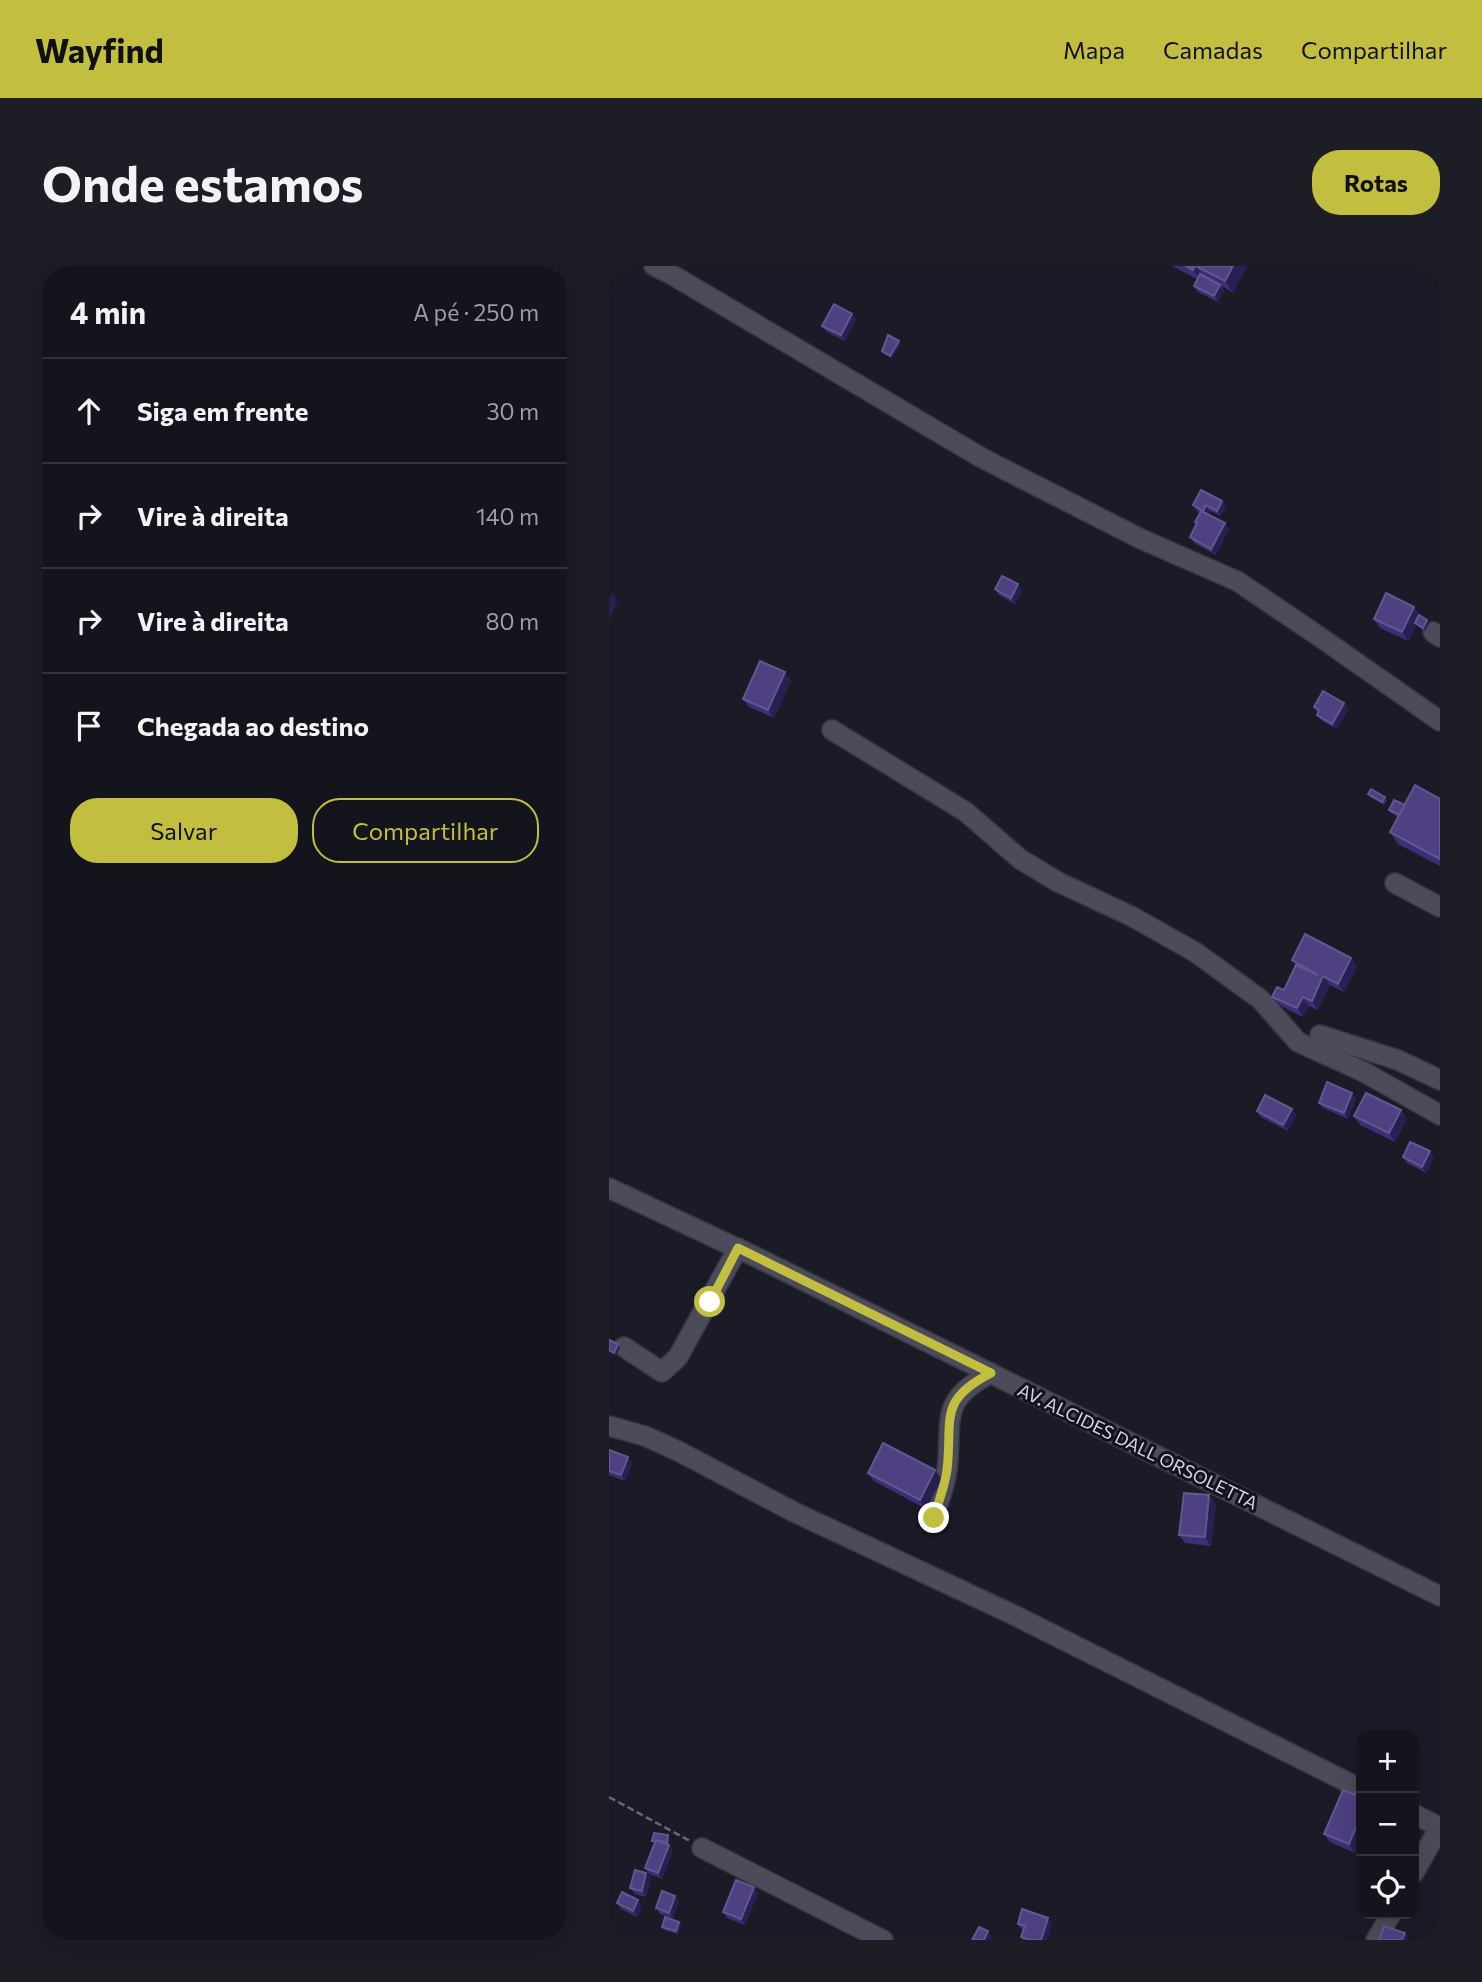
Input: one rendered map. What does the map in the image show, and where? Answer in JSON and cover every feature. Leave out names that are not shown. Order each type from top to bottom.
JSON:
[{"type":"street","points":[[654,266],[982,458],[1141,539],[1237,581],[1440,722]]},
{"type":"street","points":[[832,730],[966,812],[1020,859],[1058,882],[1131,916],[1195,952],[1260,999],[1298,1042],[1364,1072],[1440,1115]]},
{"type":"street","points":[[1395,883],[1440,907]]},
{"type":"street","points":[[1320,1034],[1398,1060],[1440,1080]]},
{"type":"street","name":"AV. ALCIDES DALL ORSOLETTA","points":[[609,1188],[738,1248],[1440,1596]]},
{"type":"street","points":[[624,1346],[662,1372],[678,1357],[738,1248]]},
{"type":"street","points":[[934,1518],[947,1472],[950,1410],[968,1385],[991,1373]]},
{"type":"street","points":[[609,1426],[645,1436],[680,1452],[795,1512],[1016,1616],[1356,1786]]},
{"type":"street","points":[[1419,1816],[1440,1826],[1419,1864]]},
{"type":"street","points":[[702,1848],[883,1940]]},
{"type":"street","points":[[1376,1940],[1388,1919]]},
{"type":"path","points":[[609,1797],[702,1848]]},
{"type":"building","points":[[1196,266],[1233,266],[1225,281]]},
{"type":"building","points":[[1200,274],[1220,285],[1214,296],[1194,286]]},
{"type":"building","points":[[834,304],[852,314],[841,335],[822,326]]},
{"type":"building","points":[[888,335],[899,341],[890,356],[882,351]]},
{"type":"building","points":[[1201,490],[1222,501],[1217,511],[1206,505],[1203,511],[1193,505]]},
{"type":"building","points":[[1201,511],[1225,523],[1211,549],[1190,537]]},
{"type":"building","points":[[1002,576],[1018,584],[1011,598],[995,589]]},
{"type":"building","points":[[1386,593],[1414,607],[1402,632],[1374,619]]},
{"type":"building","points":[[1419,615],[1427,620],[1423,628],[1415,623]]},
{"type":"building","points":[[760,661],[785,672],[768,710],[743,699]]},
{"type":"building","points":[[1323,691],[1344,703],[1332,724],[1317,715],[1319,710],[1314,707]]},
{"type":"building","points":[[1415,785],[1440,799],[1440,859],[1390,832]]},
{"type":"building","points":[[1371,789],[1385,797],[1382,802],[1368,794]]},
{"type":"building","points":[[1394,800],[1405,805],[1399,815],[1389,810]]},
{"type":"building","points":[[1305,934],[1351,958],[1338,984],[1323,976],[1312,1001],[1303,997],[1297,1008],[1272,997],[1277,987],[1284,990],[1296,965],[1318,975],[1292,960]]},
{"type":"building","points":[[1327,1082],[1352,1093],[1344,1113],[1319,1103]]},
{"type":"building","points":[[1366,1093],[1401,1110],[1389,1133],[1354,1116]]},
{"type":"building","points":[[1265,1095],[1292,1109],[1283,1125],[1257,1111]]},
{"type":"building","points":[[1410,1142],[1430,1151],[1422,1167],[1403,1157]]},
{"type":"building","points":[[609,1340],[618,1344],[614,1353],[609,1350]]},
{"type":"building","points":[[883,1443],[935,1470],[920,1500],[868,1473]]},
{"type":"building","points":[[609,1450],[628,1457],[621,1475],[609,1471]]},
{"type":"building","points":[[1184,1493],[1209,1495],[1205,1537],[1179,1535]]},
{"type":"building","points":[[1343,1790],[1356,1795],[1356,1827],[1349,1844],[1324,1834]]},
{"type":"building","points":[[654,1833],[668,1835],[667,1843],[652,1841]]},
{"type":"building","points":[[656,1840],[669,1845],[658,1873],[645,1868]]},
{"type":"building","points":[[635,1870],[646,1873],[642,1891],[630,1888]]},
{"type":"building","points":[[736,1880],[754,1887],[741,1919],[723,1912]]},
{"type":"building","points":[[662,1891],[675,1896],[669,1913],[656,1908]]},
{"type":"building","points":[[622,1892],[638,1900],[633,1911],[617,1903]]},
{"type":"building","points":[[1022,1909],[1048,1918],[1041,1940],[1021,1937],[1025,1926],[1018,1924]]},
{"type":"building","points":[[665,1917],[679,1922],[676,1931],[662,1927]]},
{"type":"building","points":[[1384,1926],[1405,1933],[1402,1940],[1379,1940]]},
{"type":"building","points":[[979,1927],[988,1931],[984,1940],[972,1940]]},
{"type":"route","points":[[710,1302],[738,1248],[991,1373],[968,1385],[950,1410],[947,1472],[934,1518]]}]
